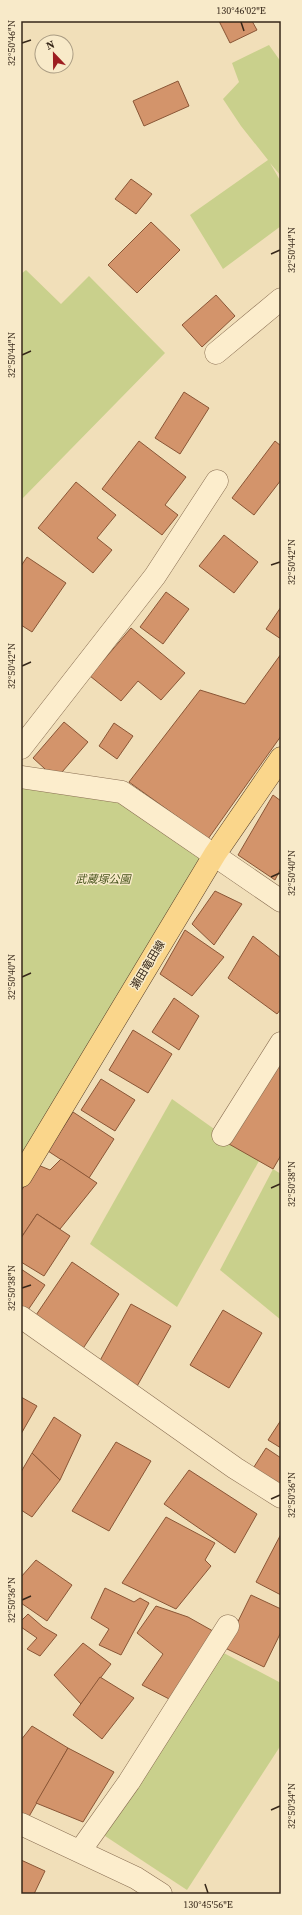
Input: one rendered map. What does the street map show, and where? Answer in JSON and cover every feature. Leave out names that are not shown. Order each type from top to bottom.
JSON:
[{"type":"main road","name":"瀬田竜田線","points":[[21,1176],[215,854],[281,758]]},
{"type":"street","points":[[216,353],[281,299]]},
{"type":"street","points":[[21,748],[155,576],[217,481]]},
{"type":"street","points":[[21,777],[122,792],[215,854],[281,901]]},
{"type":"street","points":[[223,1135],[281,1043]]},
{"type":"street","points":[[21,1317],[229,1463],[281,1497]]},
{"type":"street","points":[[80,1851],[128,1782],[228,1626]]},
{"type":"street","points":[[21,1824],[136,1878],[161,1894]]},
{"type":"green space","points":[[269,45],[281,62],[281,176],[270,163],[281,182],[281,226],[223,269],[190,215],[268,160],[241,126],[223,99],[239,82],[232,63]]},
{"type":"green space","points":[[26,270],[61,304],[89,276],[165,353],[21,500],[21,274]]},
{"type":"green space","name":"武蔵塚公園","points":[[21,777],[122,792],[215,854],[21,1176]]},
{"type":"green space","points":[[172,1099],[259,1161],[177,1307],[90,1244]]},
{"type":"green space","points":[[273,1169],[281,1174],[281,1320],[220,1270]]},
{"type":"green space","points":[[218,1650],[281,1683],[281,1745],[187,1890],[102,1834]]},
{"type":"building","points":[[219,21],[252,21],[257,30],[230,43]]},
{"type":"building","points":[[178,81],[189,106],[144,126],[133,101]]},
{"type":"building","points":[[131,179],[152,194],[136,214],[115,199]]},
{"type":"building","points":[[151,222],[180,250],[137,293],[108,265]]},
{"type":"building","points":[[216,295],[235,316],[202,347],[182,325]]},
{"type":"building","points":[[184,392],[209,408],[180,454],[155,438]]},
{"type":"building","points":[[139,441],[186,477],[165,505],[178,515],[162,535],[102,489]]},
{"type":"building","points":[[275,441],[281,446],[281,480],[254,515],[232,498]]},
{"type":"building","points":[[76,482],[116,515],[97,538],[112,550],[93,573],[38,528]]},
{"type":"building","points":[[224,535],[258,562],[234,593],[199,566]]},
{"type":"building","points":[[27,557],[66,583],[32,632],[21,625],[21,566]]},
{"type":"building","points":[[166,592],[189,609],[163,644],[140,627]]},
{"type":"building","points":[[281,607],[281,639],[266,629]]},
{"type":"building","points":[[131,628],[185,673],[161,700],[138,681],[121,701],[90,676]]},
{"type":"building","points":[[281,654],[281,736],[208,839],[129,782],[200,690],[245,704]]},
{"type":"building","points":[[64,722],[88,742],[56,779],[33,758]]},
{"type":"building","points":[[114,723],[133,736],[117,759],[99,746]]},
{"type":"building","points":[[273,795],[281,801],[281,868],[275,880],[238,855]]},
{"type":"building","points":[[215,891],[242,904],[214,945],[192,924]]},
{"type":"building","points":[[185,930],[224,957],[192,996],[160,974]]},
{"type":"building","points":[[253,936],[281,958],[281,1009],[277,1014],[228,978]]},
{"type":"building","points":[[174,998],[199,1016],[179,1050],[152,1032]]},
{"type":"building","points":[[133,1030],[172,1054],[148,1093],[109,1070]]},
{"type":"building","points":[[281,1056],[281,1155],[273,1169],[229,1144]]},
{"type":"building","points":[[101,1079],[135,1100],[115,1131],[81,1110]]},
{"type":"building","points":[[73,1112],[114,1139],[89,1178],[48,1151]]},
{"type":"building","points":[[61,1159],[97,1183],[60,1229],[37,1214],[21,1238],[21,1191],[38,1165],[50,1170]]},
{"type":"building","points":[[37,1214],[70,1236],[44,1276],[21,1262],[21,1238]]},
{"type":"building","points":[[72,1262],[119,1294],[82,1350],[34,1318]]},
{"type":"building","points":[[21,1269],[45,1285],[28,1310],[21,1305]]},
{"type":"building","points":[[131,1304],[171,1326],[136,1388],[97,1366]]},
{"type":"building","points":[[223,1310],[262,1333],[229,1388],[190,1365]]},
{"type":"building","points":[[21,1397],[37,1406],[21,1434]]},
{"type":"building","points":[[54,1417],[81,1435],[60,1480],[32,1453]]},
{"type":"building","points":[[281,1420],[281,1448],[268,1440]]},
{"type":"building","points":[[116,1442],[151,1461],[109,1531],[72,1511]]},
{"type":"building","points":[[266,1448],[281,1458],[281,1490],[252,1470]]},
{"type":"building","points":[[32,1453],[60,1480],[32,1517],[21,1510],[21,1472]]},
{"type":"building","points":[[189,1470],[257,1514],[235,1553],[164,1504]]},
{"type":"building","points":[[166,1517],[215,1543],[205,1560],[211,1566],[176,1609],[122,1583]]},
{"type":"building","points":[[281,1534],[281,1595],[256,1582]]},
{"type":"building","points":[[36,1560],[72,1585],[47,1621],[21,1603],[21,1577]]},
{"type":"building","points":[[105,1588],[134,1602],[140,1598],[149,1603],[121,1655],[99,1645],[109,1629],[91,1618]]},
{"type":"building","points":[[251,1595],[281,1609],[281,1632],[264,1667],[225,1648]]},
{"type":"building","points":[[156,1606],[188,1617],[220,1635],[175,1702],[142,1685],[163,1654],[137,1633]]},
{"type":"building","points":[[28,1614],[43,1627],[57,1635],[40,1656],[27,1649],[37,1638],[21,1627],[21,1621]]},
{"type":"building","points":[[83,1643],[111,1664],[81,1704],[54,1675]]},
{"type":"building","points":[[100,1677],[134,1698],[102,1739],[73,1715]]},
{"type":"building","points":[[32,1726],[68,1748],[27,1820],[21,1816],[21,1740]]},
{"type":"building","points":[[68,1748],[114,1772],[83,1822],[36,1803]]},
{"type":"building","points":[[21,1860],[45,1871],[34,1894],[21,1894]]}]
